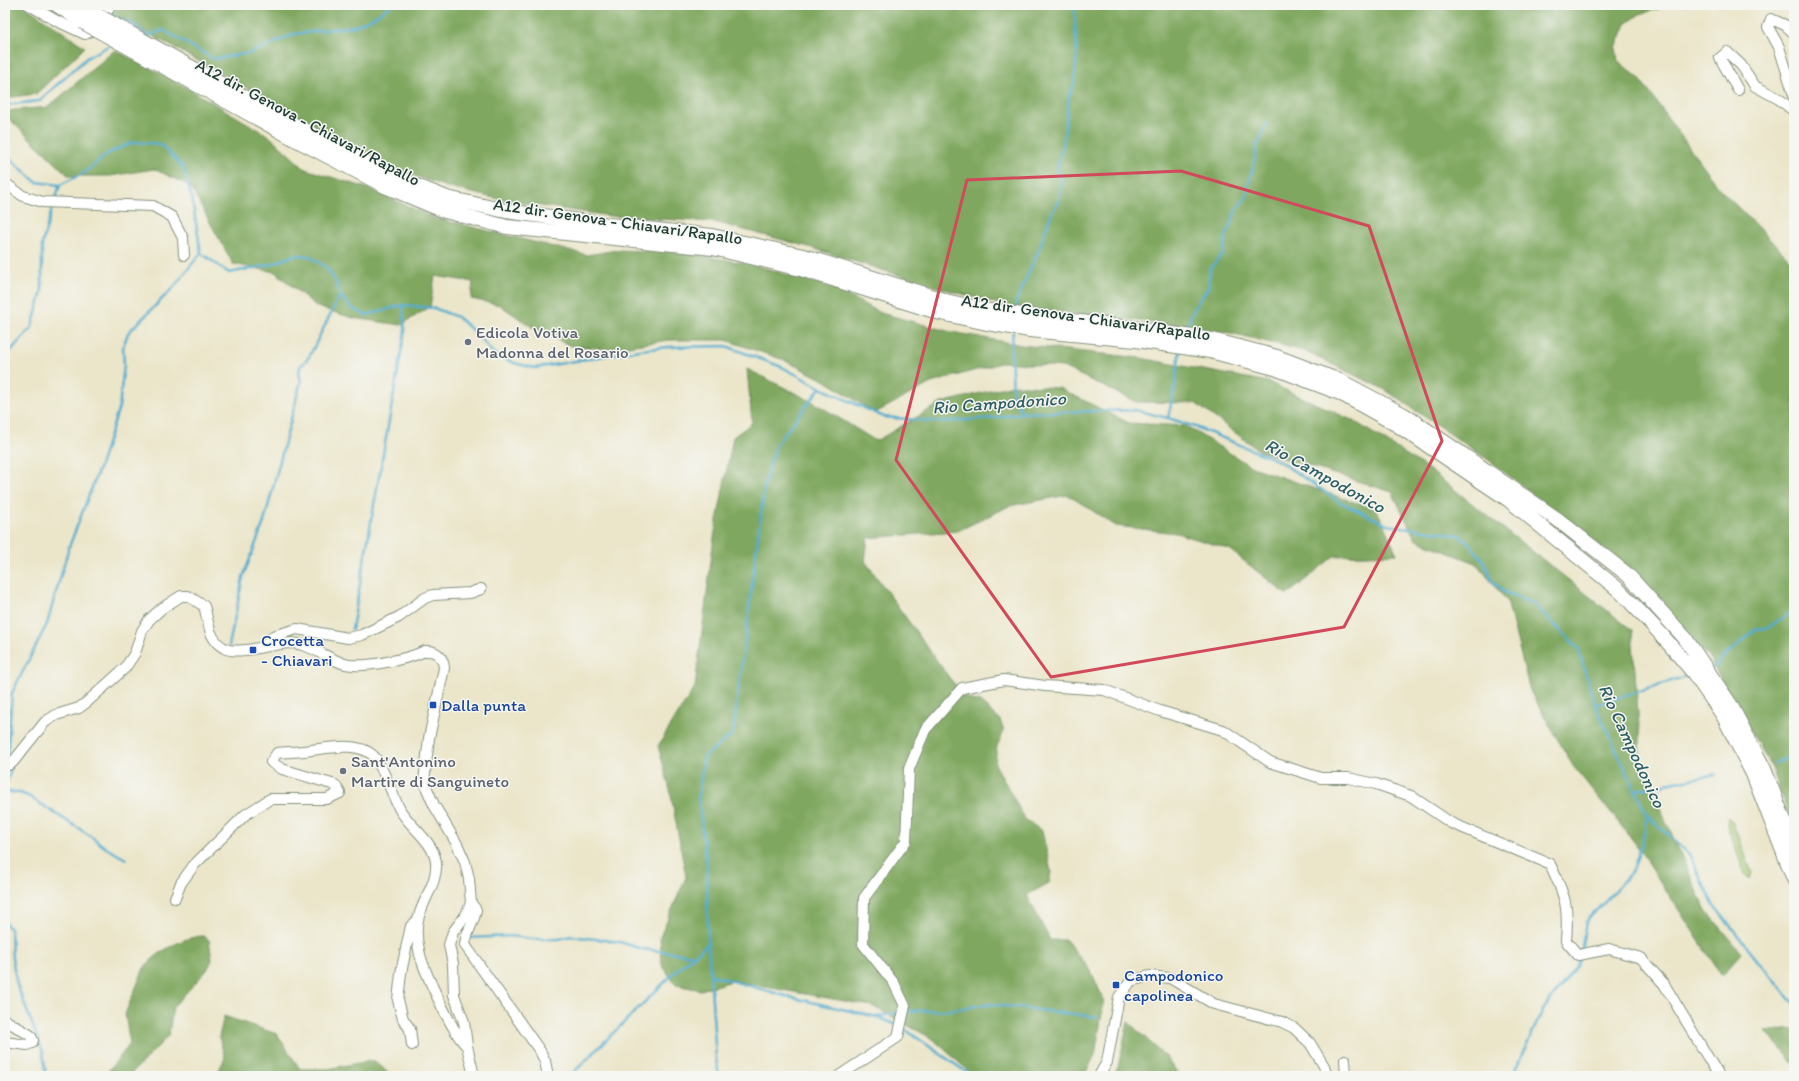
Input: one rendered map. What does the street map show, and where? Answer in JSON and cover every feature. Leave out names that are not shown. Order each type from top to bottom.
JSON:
[{"type":"highway","name":"A12 dir. Genova - Chiavari/Rapallo","points":[[57,5],[84,13],[297,133],[385,186],[445,211],[507,227],[713,248],[801,270],[941,313],[988,317],[1068,328],[1138,334],[1210,352],[1276,362],[1424,435],[1512,495]]},
{"type":"highway","points":[[1512,495],[1557,519],[1628,575],[1686,638],[1730,704],[1764,769],[1794,846]]},
{"type":"highway","points":[[1512,495],[1619,590],[1660,633],[1693,672],[1723,715],[1753,774],[1794,879]]},
{"type":"street","points":[[29,5],[57,21],[85,34],[102,25],[110,5]]},
{"type":"street","points":[[1794,33],[1785,25],[1771,18],[1768,27],[1779,47],[1794,95]]},
{"type":"street","points":[[1738,90],[1720,58],[1727,52],[1740,64],[1755,86],[1780,99],[1794,111]]},
{"type":"street","points":[[5,182],[23,196],[43,202],[153,206],[172,217],[183,238],[184,256]]},
{"type":"street","points":[[264,646],[274,636],[298,629],[348,638],[362,635],[399,617],[425,598],[433,595],[470,592],[481,589]]},
{"type":"street","points":[[5,764],[8,765],[13,762],[45,722],[56,715],[79,708],[125,668],[135,653],[142,631],[149,620],[181,596],[188,596],[204,606],[212,637],[226,649],[236,651],[292,643],[310,648],[342,663],[356,666],[363,666],[425,651],[439,654],[444,663],[444,668],[428,743],[424,782],[434,804],[457,844],[465,862],[470,879],[471,903],[466,915],[453,932],[449,945],[454,973],[454,995],[464,1022],[467,1046],[474,1076]]},
{"type":"street","points":[[839,1076],[898,1037],[905,1006],[894,983],[863,944],[864,898],[906,841],[909,769],[925,730],[962,688],[1004,680],[1045,686],[1104,690],[1160,711],[1223,730],[1270,762],[1321,778],[1348,778],[1376,784],[1411,796],[1451,823],[1550,864],[1566,899],[1568,919],[1566,941],[1578,955],[1609,948],[1641,958],[1664,984],[1719,1076]]},
{"type":"street","points":[[175,898],[181,883],[194,865],[245,815],[270,799],[327,799],[340,793],[335,785],[282,769],[271,762],[277,753],[330,747],[360,748],[375,758],[395,795],[399,808],[433,851],[436,863],[435,877],[418,920],[419,950],[429,978],[460,1041],[467,1046]]},
{"type":"street","points":[[471,903],[476,910],[475,918],[466,936],[465,945],[540,1051],[545,1061],[548,1076]]},
{"type":"street","points":[[412,1045],[410,1029],[403,1019],[398,1000],[401,973],[411,926],[418,920]]},
{"type":"street","points":[[1099,1076],[1107,1062],[1119,997],[1131,981],[1149,976],[1170,978],[1214,1004],[1282,1022],[1294,1028],[1310,1043],[1324,1066],[1327,1076]]},
{"type":"street","points":[[5,1020],[30,1035],[33,1040],[31,1044],[27,1045],[5,1042]]},
{"type":"street","points":[[1345,1060],[1346,1076]]},
{"type":"highlighted area","points":[[1181,171],[1369,226],[1442,441],[1344,627],[1051,677],[896,460],[967,180]]},
{"type":"green space","points":[[5,5],[23,5],[85,47],[36,94],[5,98]]},
{"type":"green space","points":[[97,5],[1672,5],[1640,14],[1626,24],[1616,48],[1618,61],[1639,78],[1719,188],[1794,264],[1794,830],[1772,768],[1708,657],[1620,561],[1490,461],[1384,389],[1304,351],[1231,333],[1094,315],[1013,308],[930,285],[809,247],[714,222],[610,216],[508,201],[450,188],[392,168]]},
{"type":"green space","points":[[115,50],[186,87],[269,136],[305,169],[367,188],[435,218],[587,255],[617,250],[679,252],[751,264],[833,288],[881,313],[947,331],[1021,345],[1140,358],[1268,382],[1354,421],[1427,468],[1632,630],[1642,768],[1706,910],[1742,953],[1722,976],[1635,843],[1573,766],[1530,691],[1507,601],[1476,563],[1416,540],[1392,492],[1260,451],[1195,403],[1136,402],[1063,367],[1004,362],[931,383],[875,413],[826,381],[784,360],[726,340],[669,340],[608,349],[572,346],[539,332],[500,305],[471,299],[473,282],[435,276],[430,307],[401,325],[353,318],[317,307],[275,272],[233,264],[190,186],[154,169],[110,176],[69,176],[5,115],[5,111],[48,107]]},
{"type":"green space","points":[[747,369],[815,403],[876,441],[941,403],[1013,385],[1059,388],[1129,423],[1186,426],[1252,467],[1377,510],[1397,554],[1334,556],[1287,595],[1229,549],[1176,533],[1116,526],[1068,495],[1009,506],[958,531],[868,538],[865,561],[951,680],[969,699],[980,702],[1000,720],[1004,731],[997,746],[995,764],[1025,819],[1042,831],[1051,872],[1049,883],[1027,895],[1050,940],[1066,940],[1091,971],[1104,1001],[1095,1055],[1084,1076],[974,1076],[933,1039],[872,1006],[732,981],[701,990],[676,985],[662,965],[660,937],[686,877],[670,790],[658,746],[695,687],[714,537],[733,437],[752,423]]},
{"type":"green space","points":[[1728,817],[1732,821],[1752,873],[1750,879],[1745,875],[1727,826]]},
{"type":"green space","points":[[204,936],[209,940],[212,960],[207,970],[173,1007],[169,1035],[132,1073],[132,1076],[104,1076],[130,1044],[125,1014],[144,968],[156,956],[171,946],[188,939]]},
{"type":"green space","points":[[224,1016],[277,1034],[300,1069],[328,1069],[368,1061],[378,1063],[391,1076],[216,1076],[225,1058],[219,1037]]},
{"type":"green space","points":[[1128,1022],[1165,1056],[1179,1076],[1113,1076],[1118,1067]]},
{"type":"green space","points":[[1794,1029],[1794,1064],[1766,1032]]},
{"type":"waterway","points":[[146,37],[163,30],[214,59],[250,53],[295,34],[355,26],[374,17],[392,5]]},
{"type":"waterway","points":[[1016,309],[1016,302],[1040,247],[1052,211],[1059,203],[1062,180],[1057,169],[1063,145],[1069,96],[1074,84],[1077,53],[1074,5]]},
{"type":"waterway","points":[[111,11],[116,18],[133,24],[148,36]]},
{"type":"waterway","points":[[5,105],[39,101],[88,57],[112,44]]},
{"type":"waterway","points":[[1185,332],[1194,308],[1208,288],[1210,269],[1223,254],[1226,236],[1236,210],[1247,196],[1247,188],[1253,169],[1257,146],[1267,123]]},
{"type":"waterway","name":"Rio Campodonico","points":[[5,154],[36,182],[60,185],[84,173],[109,153],[134,142],[160,144],[183,167],[192,199],[201,253],[229,273],[269,265],[295,255],[309,256],[327,268],[337,284],[340,295],[351,308],[366,315],[403,305],[434,308],[457,317],[477,334],[493,353],[514,363],[535,368],[639,350],[668,347],[726,346],[782,367],[823,389],[884,417],[940,422],[995,418],[1022,413],[1135,410],[1196,427],[1279,461],[1340,502],[1388,525],[1459,535],[1469,543],[1482,559],[1493,582],[1506,593],[1534,604],[1578,648],[1595,705],[1647,815],[1689,854],[1713,904],[1762,966],[1794,1003]]},
{"type":"waterway","points":[[55,200],[60,185]]},
{"type":"waterway","points":[[5,357],[32,327],[42,291],[42,244],[53,205]]},
{"type":"waterway","points":[[7,759],[12,693],[47,624],[69,547],[99,469],[119,407],[124,365],[123,347],[128,333],[173,288],[201,253]]},
{"type":"waterway","points":[[229,646],[243,577],[264,522],[301,381],[299,374],[300,367],[309,357],[340,295]]},
{"type":"waterway","points":[[352,629],[405,331],[403,305]]},
{"type":"waterway","points":[[1013,332],[1011,349],[1013,394],[1022,413]]},
{"type":"waterway","points":[[1168,418],[1180,350]]},
{"type":"waterway","points":[[719,1076],[716,1059],[708,942],[707,865],[698,797],[704,757],[733,734],[765,482],[776,445],[820,388]]},
{"type":"waterway","points":[[1712,668],[1757,628],[1766,629],[1794,610]]},
{"type":"waterway","points":[[1595,705],[1690,675]]},
{"type":"waterway","points":[[1773,764],[1794,755]]},
{"type":"waterway","points":[[5,786],[11,770]]},
{"type":"waterway","points":[[1636,790],[1716,774]]},
{"type":"waterway","points":[[5,792],[17,792],[28,796],[89,835],[106,848],[126,859]]},
{"type":"waterway","points":[[1581,952],[1586,922],[1633,870],[1642,843],[1647,815]]},
{"type":"waterway","points":[[5,903],[5,913]]},
{"type":"waterway","points":[[5,922],[11,931],[12,958],[17,985],[43,1052],[46,1076]]},
{"type":"waterway","points":[[469,938],[511,936],[531,939],[559,939],[571,936],[620,942],[642,949],[693,955]]},
{"type":"waterway","points":[[570,1076],[679,968],[708,944]]},
{"type":"waterway","points":[[1512,1076],[1543,1010],[1577,965],[1579,957]]},
{"type":"waterway","points":[[711,975],[789,997],[877,1017],[897,1025]]},
{"type":"waterway","points":[[906,1011],[950,1010],[988,1004],[1097,1017]]},
{"type":"waterway","points":[[877,1017],[901,1012]]},
{"type":"waterway","points":[[903,1028],[972,1076]]},
{"type":"place","name":"Edicola Votiva Madonna del Rosario","points":[[468,342]]},
{"type":"place","name":"Crocetta - Chiavari","points":[[253,650]]},
{"type":"place","name":"Dalla punta","points":[[433,705]]},
{"type":"place","name":"Sant'Antonino Martire di Sanguineto","points":[[343,771]]},
{"type":"place","name":"Campodonico capolinea","points":[[1116,985]]}]
